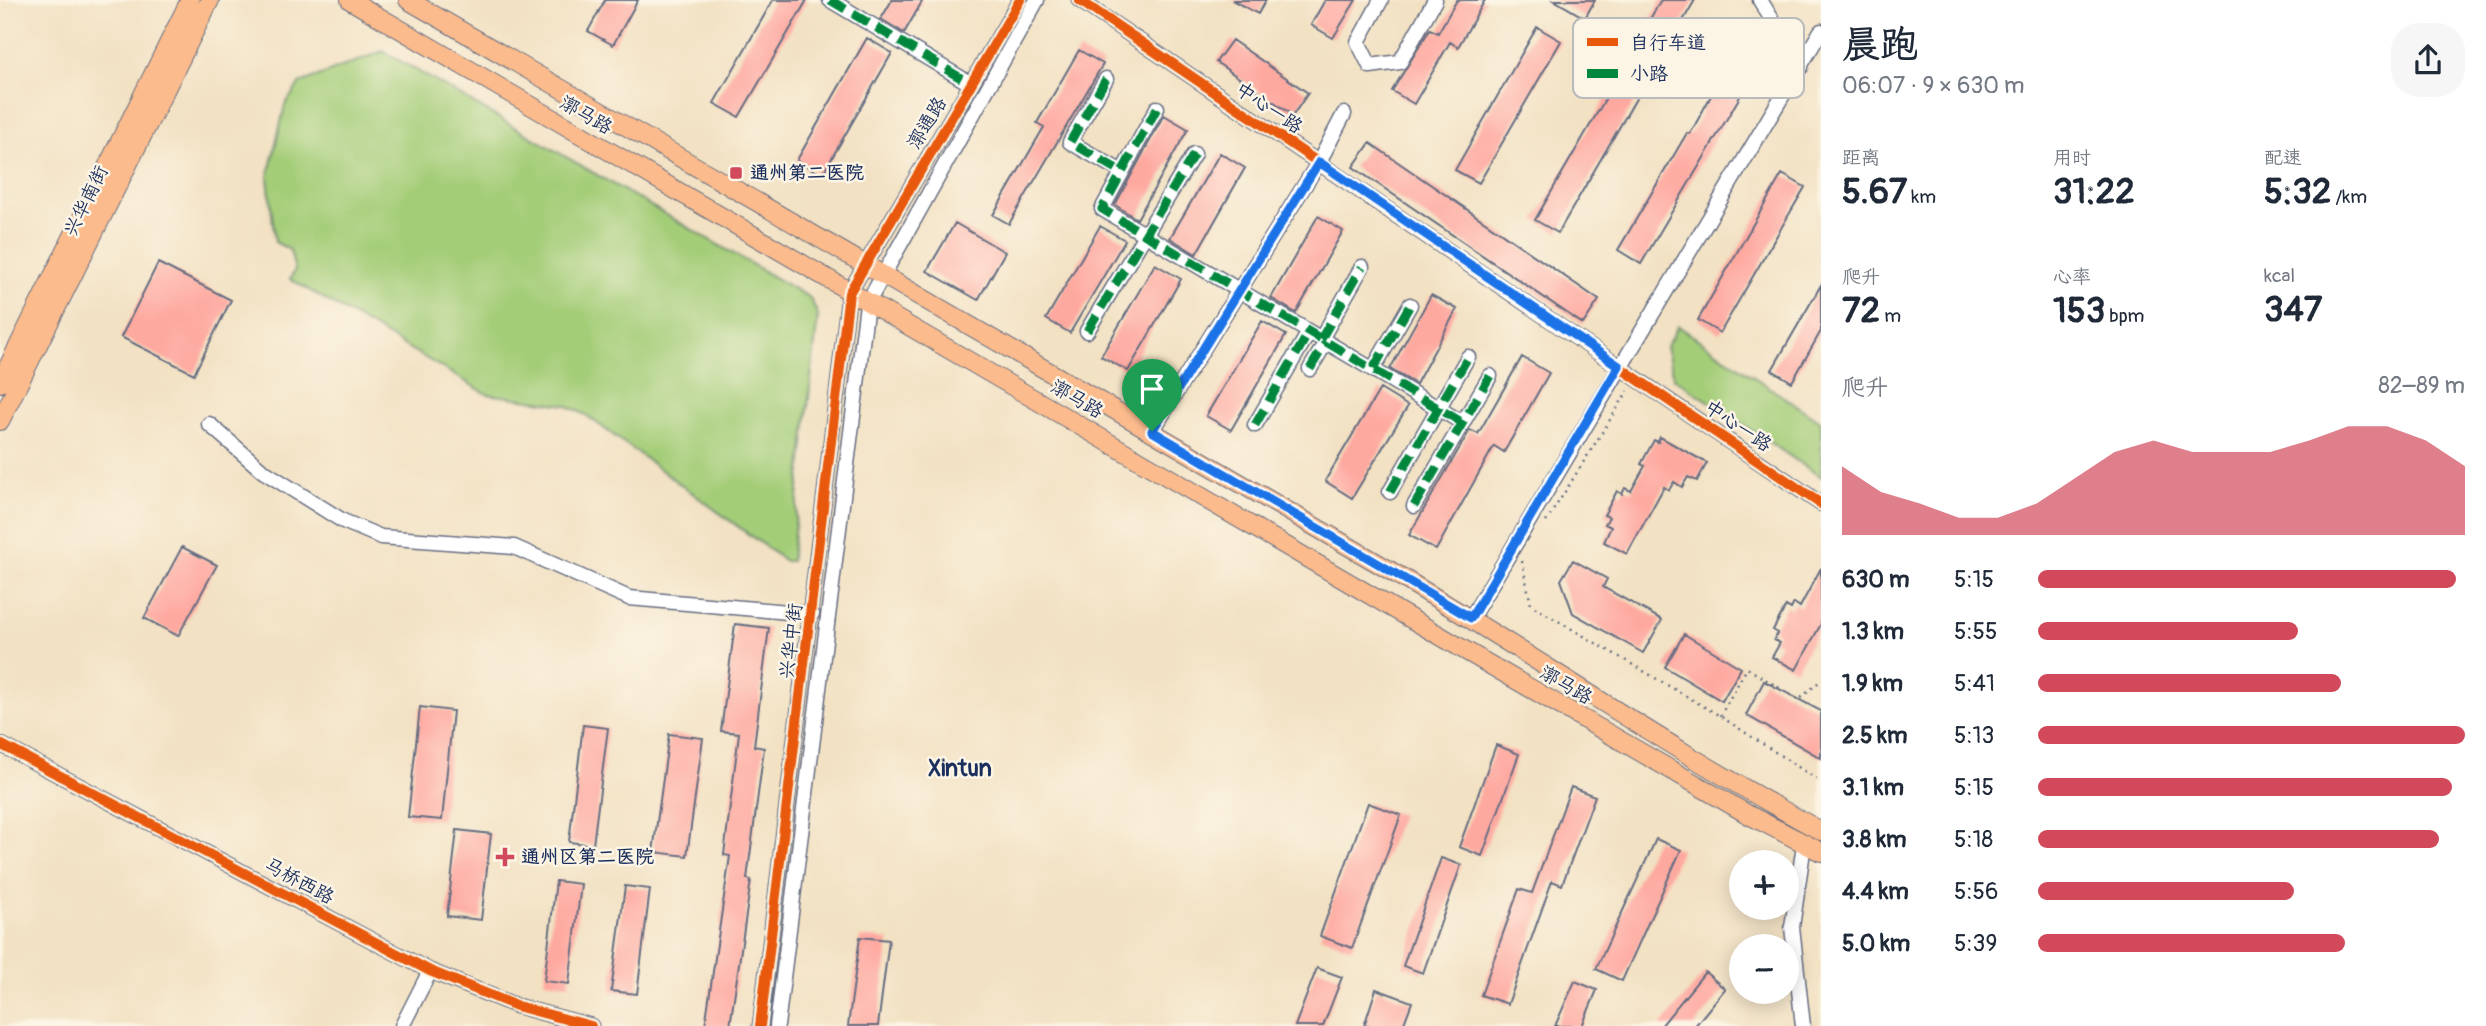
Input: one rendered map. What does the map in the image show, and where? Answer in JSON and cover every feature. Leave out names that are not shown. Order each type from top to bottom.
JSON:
[{"type":"main road","name":"兴华南街","points":[[0,383],[190,0]]},
{"type":"main road","name":"兴华南街","points":[[0,421],[210,0]]},
{"type":"main road","name":"漷马路","points":[[350,0],[867,304],[1821,852]]},
{"type":"main road","name":"漷马路","points":[[408,0],[1471,618],[1758,797],[1821,831]]},
{"type":"street","points":[[830,0],[971,84]]},
{"type":"street","name":"漷通路","points":[[864,264],[1020,0]]},
{"type":"street","name":"漷通路","points":[[881,274],[1037,0]]},
{"type":"street","name":"中心一路","points":[[1079,0],[1821,504]]},
{"type":"street","points":[[1381,0],[1358,43],[1370,66],[1400,62],[1435,0]]},
{"type":"street","points":[[1760,0],[1771,18]]},
{"type":"street","points":[[1804,62],[1821,31]]},
{"type":"street","points":[[1106,79],[1070,142],[1122,172]]},
{"type":"street","points":[[1471,618],[1619,366],[1782,98]]},
{"type":"street","points":[[1157,108],[1101,209],[1463,423]]},
{"type":"street","points":[[1152,431],[1319,162],[1345,114]]},
{"type":"street","points":[[1087,331],[1194,154]]},
{"type":"street","name":"兴华中街","points":[[760,1026],[849,293],[864,264]]},
{"type":"street","points":[[1255,425],[1318,337],[1362,267]]},
{"type":"street","name":"兴华中街","points":[[777,1026],[867,304],[881,274]]},
{"type":"street","points":[[1373,369],[1410,305]]},
{"type":"street","points":[[1310,369],[1318,337]]},
{"type":"street","points":[[1390,492],[1468,357]]},
{"type":"street","points":[[1414,506],[1490,376]]},
{"type":"street","points":[[209,424],[263,471],[343,522],[381,537],[514,547],[629,598],[812,614]]},
{"type":"street","name":"马桥西路","points":[[0,744],[430,971],[517,1006],[591,1026]]},
{"type":"street","points":[[1802,1026],[1793,927],[1804,844]]},
{"type":"street","points":[[402,1026],[430,971]]},
{"type":"path","points":[[1544,527],[1628,390]]},
{"type":"path","points":[[1522,561],[1531,605],[1720,716],[1821,782]]},
{"type":"path","points":[[1720,716],[1747,668],[1800,700],[1821,680]]},
{"type":"green space","points":[[383,51],[810,298],[818,315],[791,561],[785,561],[586,415],[566,405],[487,394],[290,279],[295,270],[290,250],[275,242],[268,177],[285,105],[300,83]]},
{"type":"green space","points":[[1678,326],[1821,422],[1821,477],[1674,378],[1666,347]]},
{"type":"building","points":[[605,0],[638,0],[613,45],[588,31]]},
{"type":"building","points":[[773,0],[807,0],[739,117],[714,103]]},
{"type":"building","points":[[892,0],[923,0],[904,33],[881,19]]},
{"type":"building","points":[[1232,0],[1266,0],[1258,14]]},
{"type":"building","points":[[1325,0],[1356,0],[1333,38],[1311,25]]},
{"type":"building","points":[[1457,0],[1485,0],[1458,47],[1450,42],[1414,104],[1392,91],[1430,29],[1438,33]]},
{"type":"building","points":[[1554,0],[1595,0],[1585,18]]},
{"type":"building","points":[[1661,0],[1695,0],[1684,18],[1651,18]]},
{"type":"building","points":[[1537,27],[1561,41],[1479,183],[1455,170]]},
{"type":"building","points":[[867,38],[892,53],[822,175],[797,160]]},
{"type":"building","points":[[1232,40],[1308,93],[1293,115],[1216,62]]},
{"type":"building","points":[[1079,50],[1103,64],[1009,224],[993,215],[1044,127],[1037,123]]},
{"type":"building","points":[[1606,98],[1636,98],[1558,233],[1535,220]]},
{"type":"building","points":[[1710,98],[1739,98],[1641,264],[1618,250],[1687,133],[1690,134]]},
{"type":"building","points":[[1164,115],[1188,129],[1137,219],[1115,205]]},
{"type":"building","points":[[1370,143],[1599,300],[1583,324],[1353,167]]},
{"type":"building","points":[[1220,153],[1245,168],[1196,254],[1170,238]]},
{"type":"building","points":[[1782,174],[1805,187],[1720,333],[1698,320]]},
{"type":"building","points":[[1318,216],[1343,231],[1296,313],[1271,298]]},
{"type":"building","points":[[955,223],[1005,252],[978,300],[927,271]]},
{"type":"building","points":[[1100,226],[1125,240],[1070,333],[1046,319]]},
{"type":"building","points":[[158,263],[231,300],[194,374],[121,337]]},
{"type":"building","points":[[1155,264],[1181,279],[1128,371],[1101,356]]},
{"type":"building","points":[[1821,285],[1821,331],[1792,382],[1772,370]]},
{"type":"building","points":[[1431,295],[1457,309],[1416,384],[1390,369]]},
{"type":"building","points":[[1262,321],[1286,335],[1231,430],[1206,416]]},
{"type":"building","points":[[1522,357],[1549,373],[1504,452],[1494,446],[1436,550],[1409,535],[1470,430],[1478,434]]},
{"type":"building","points":[[1380,389],[1408,406],[1352,498],[1325,481]]},
{"type":"building","points":[[1660,437],[1707,463],[1697,481],[1688,477],[1682,487],[1674,482],[1669,490],[1664,487],[1627,554],[1604,542],[1611,527],[1605,524],[1609,517],[1604,515],[1617,491],[1622,494],[1625,488],[1631,491],[1645,466],[1641,464],[1654,440],[1658,442]]},
{"type":"building","points":[[182,547],[217,565],[178,636],[144,618]]},
{"type":"building","points":[[1573,560],[1607,579],[1603,587],[1662,620],[1643,653],[1573,613],[1561,580]]},
{"type":"building","points":[[1821,568],[1821,624],[1796,670],[1772,657],[1780,643],[1774,640],[1778,633],[1773,630],[1786,606],[1791,609],[1794,603],[1800,607]]},
{"type":"building","points":[[735,624],[769,628],[754,746],[764,748],[747,879],[751,880],[730,1026],[705,1026],[730,856],[724,855],[739,733],[721,731]]},
{"type":"building","points":[[1684,634],[1741,668],[1722,701],[1665,667]]},
{"type":"building","points":[[1764,681],[1821,711],[1821,758],[1746,715]]},
{"type":"building","points":[[420,707],[453,711],[442,820],[408,817]]},
{"type":"building","points":[[583,725],[608,728],[593,845],[569,842]]},
{"type":"building","points":[[669,734],[703,738],[687,856],[653,852]]},
{"type":"building","points":[[1496,745],[1519,754],[1482,856],[1459,847]]},
{"type":"building","points":[[1571,787],[1595,796],[1562,885],[1552,881],[1508,1004],[1481,995],[1519,889],[1532,893]]},
{"type":"building","points":[[1368,803],[1401,815],[1352,948],[1320,936]]},
{"type":"building","points":[[457,830],[491,834],[481,920],[447,916]]},
{"type":"building","points":[[1656,839],[1681,850],[1622,981],[1596,969]]},
{"type":"building","points":[[1441,858],[1461,865],[1423,973],[1403,966]]},
{"type":"building","points":[[556,881],[581,884],[569,984],[544,981]]},
{"type":"building","points":[[625,886],[650,889],[637,994],[611,991]]},
{"type":"building","points":[[860,937],[889,940],[878,1026],[848,1026]]},
{"type":"building","points":[[1317,968],[1342,977],[1323,1026],[1295,1026]]},
{"type":"building","points":[[1705,972],[1725,989],[1695,1026],[1661,1026]]},
{"type":"building","points":[[1575,981],[1597,990],[1582,1026],[1555,1026]]},
{"type":"building","points":[[1376,989],[1412,1002],[1403,1026],[1364,1026]]},
{"type":"marked path","points":[[830,0],[971,84]]},
{"type":"marked path","points":[[1106,79],[1070,142],[1122,172]]},
{"type":"marked path","points":[[1157,108],[1102,209],[1463,423]]},
{"type":"marked path","points":[[1087,331],[1194,154]]},
{"type":"marked path","points":[[1321,339],[1362,267]]},
{"type":"marked path","points":[[1373,369],[1410,305]]},
{"type":"marked path","points":[[1255,425],[1309,332]]},
{"type":"marked path","points":[[1310,369],[1326,342]]},
{"type":"marked path","points":[[1390,492],[1468,357]]},
{"type":"marked path","points":[[1414,506],[1490,376]]},
{"type":"cycle path","points":[[760,1026],[849,293],[1020,0]]},
{"type":"cycle path","points":[[1079,0],[1821,504]]},
{"type":"cycle path","points":[[0,744],[430,971],[517,1006],[591,1026]]},
{"type":"place","name":"通州第二医院","points":[[736,173]]},
{"type":"place","name":"通州区第二医院","points":[[505,857]]},
{"type":"district","name":"Xintun","points":[[960,768]]},
{"type":"route","points":[[1319,162],[1619,366],[1471,618],[1152,431],[1319,162]]}]
